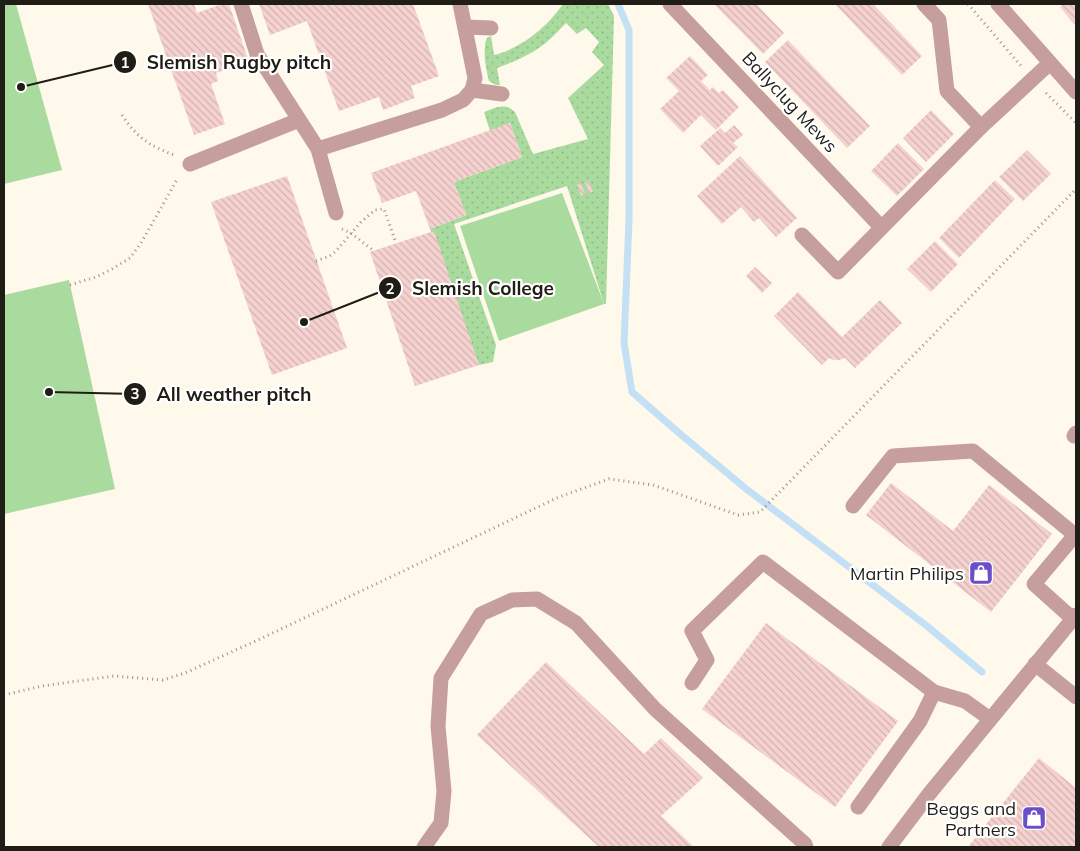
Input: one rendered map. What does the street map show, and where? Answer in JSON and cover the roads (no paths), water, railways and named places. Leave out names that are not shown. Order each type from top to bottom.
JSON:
[{"type":"street","points":[[241,4],[257,54],[318,149],[336,213]]},
{"type":"street","points":[[318,149],[442,110],[463,100],[472,90],[475,78],[460,4]]},
{"type":"street","name":"Ballyclug Mews","points":[[670,4],[881,227]]},
{"type":"street","points":[[924,4],[939,20],[947,91],[981,127]]},
{"type":"street","points":[[998,4],[1076,92]]},
{"type":"street","points":[[465,27],[490,28]]},
{"type":"street","points":[[802,235],[838,272],[981,127],[1050,63]]},
{"type":"street","points":[[472,90],[502,94]]},
{"type":"street","points":[[190,164],[299,120]]},
{"type":"street","points":[[853,506],[893,456],[973,451],[1075,535],[1034,584],[1074,617],[929,794],[889,847]]},
{"type":"street","points":[[692,683],[707,660],[692,631],[763,562],[934,692],[965,701],[990,719]]},
{"type":"street","points":[[424,847],[441,823],[444,790],[438,726],[441,678],[481,614],[512,600],[536,599],[576,623],[655,709],[805,844],[806,847]]},
{"type":"street","points":[[1035,664],[1076,697]]},
{"type":"street","points":[[858,807],[920,721],[934,692]]},
{"type":"waterway","points":[[618,4],[629,30],[629,220],[624,343],[632,392],[745,488],[927,626],[982,672]]},
{"type":"place","name":"Slemish Rugby pitch","points":[[21,87]]},
{"type":"place","name":"Slemish College","points":[[304,322]]},
{"type":"place","name":"All weather pitch","points":[[49,392]]},
{"type":"place","name":"Martin Philips","points":[[981,573]]},
{"type":"place","name":"Beggs and Partners","points":[[1034,818]]}]
